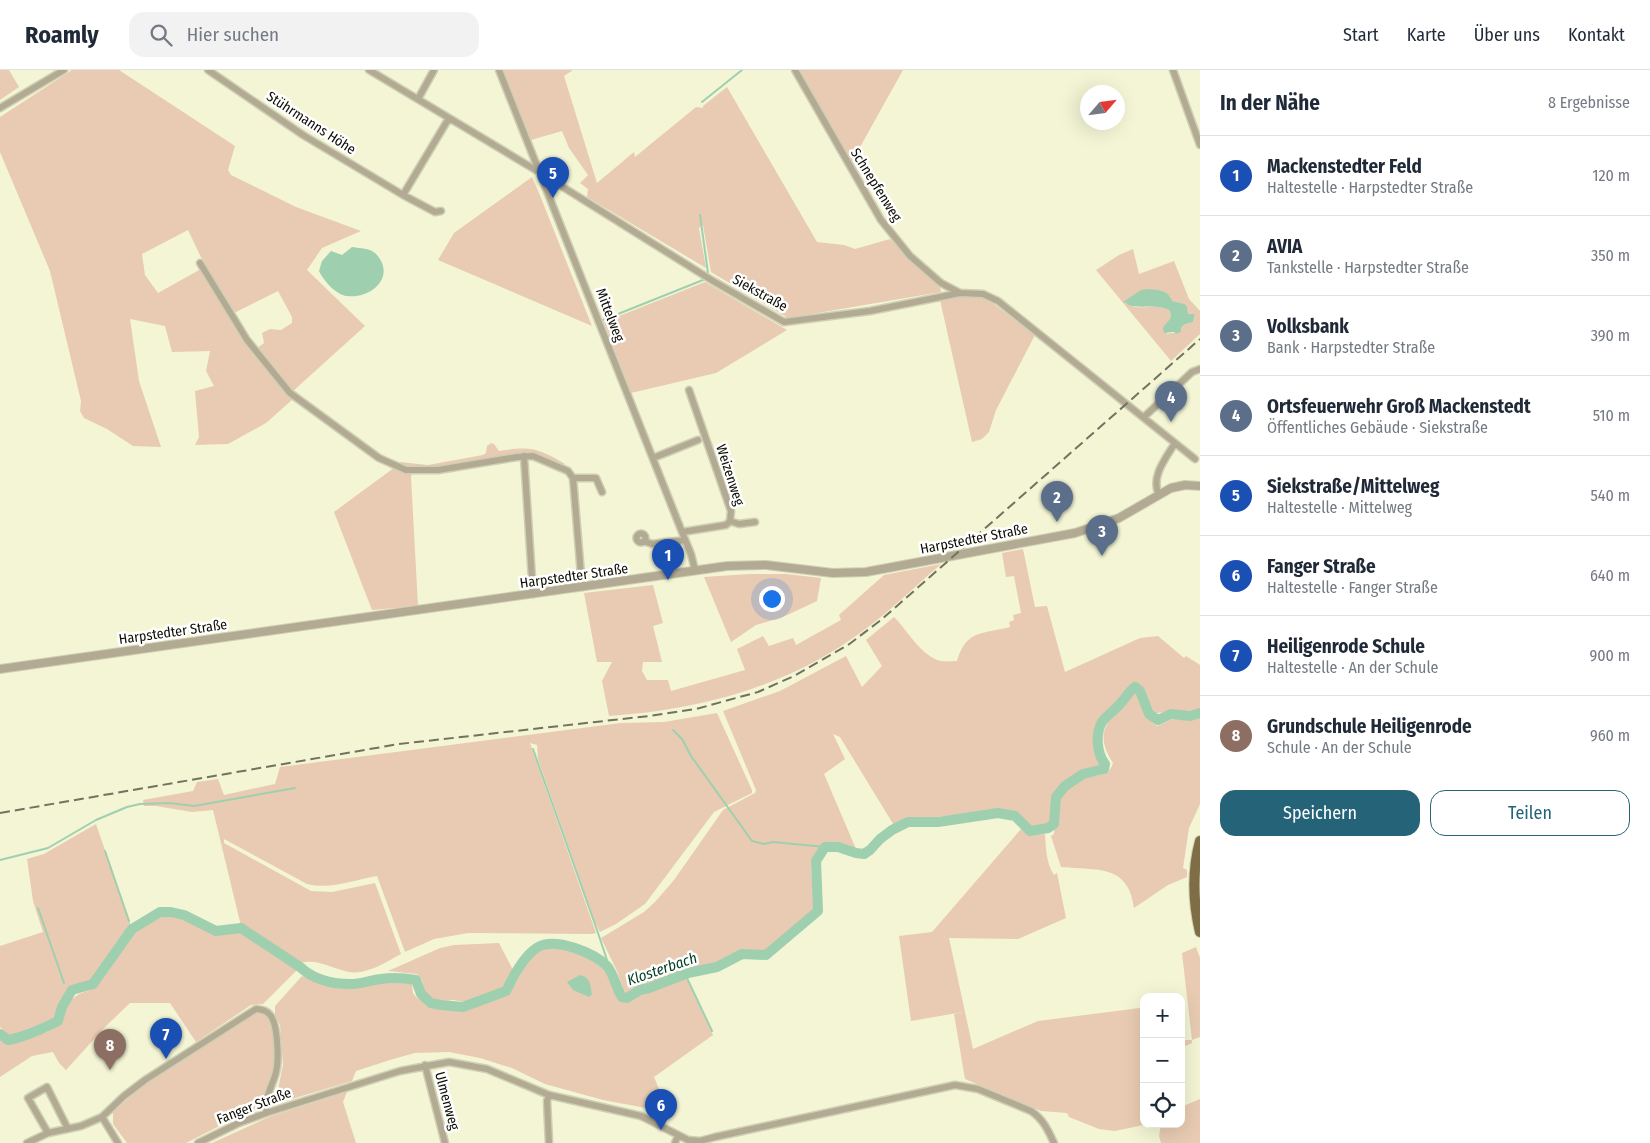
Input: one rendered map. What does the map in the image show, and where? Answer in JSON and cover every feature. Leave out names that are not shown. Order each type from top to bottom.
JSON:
[{"type":"main road","points":[[1200,842],[1194,887],[1200,932]]},
{"type":"street","points":[[0,108],[64,70]]},
{"type":"street","name":"Stührmanns Höhe","points":[[208,70],[304,135],[435,212],[441,211]]},
{"type":"street","name":"Siekstraße","points":[[370,70],[534,169],[540,175],[713,281],[784,322],[870,311],[960,293],[983,294],[998,301],[1195,459]]},
{"type":"street","points":[[418,99],[434,70]]},
{"type":"street","name":"Mittelweg","points":[[499,70],[653,458],[695,570]]},
{"type":"street","name":"Schnepfenweg","points":[[795,70],[840,151],[888,231],[910,256],[941,282],[960,293]]},
{"type":"street","points":[[1173,70],[1200,145]]},
{"type":"street","points":[[403,194],[449,118]]},
{"type":"street","points":[[200,263],[246,340],[290,393],[379,458],[406,470],[426,471],[533,456],[568,471],[573,478],[582,587]]},
{"type":"street","points":[[1144,417],[1192,372],[1200,369]]},
{"type":"street","name":"Weizenweg","points":[[682,532],[722,526],[730,521],[731,511],[689,390]]},
{"type":"street","points":[[653,458],[698,440]]},
{"type":"street","points":[[1159,495],[1155,484],[1157,477],[1175,443]]},
{"type":"street","points":[[524,456],[533,594]]},
{"type":"street","points":[[573,478],[596,478],[602,492]]},
{"type":"street","name":"Harpstedter Straße","points":[[0,669],[727,566],[766,565],[833,573],[866,572],[1075,533],[1119,518],[1176,487],[1200,486]]},
{"type":"street","points":[[730,521],[740,524],[756,522]]},
{"type":"street","points":[[644,541],[652,544],[685,540]]},
{"type":"street","points":[[27,1143],[48,1133],[81,1126],[102,1117],[124,1096],[145,1080],[256,1010],[264,1010],[271,1016],[275,1024],[277,1064],[266,1104],[266,1113]]},
{"type":"street","name":"Fanger Straße","points":[[198,1143],[239,1123],[266,1113],[400,1071],[449,1062],[468,1065],[505,1076],[549,1094],[641,1116],[682,1139],[700,1141],[955,1085],[978,1089],[1031,1111],[1044,1124],[1054,1143]]},
{"type":"street","name":"Ulmenweg","points":[[425,1065],[445,1143]]},
{"type":"street","points":[[48,1133],[28,1098],[46,1087],[68,1129]]},
{"type":"street","points":[[549,1094],[547,1101],[549,1143]]},
{"type":"street","points":[[102,1117],[118,1143]]},
{"type":"street","points":[[675,1143],[682,1139]]},
{"type":"shaded area","points":[[0,70],[9,70],[19,87],[0,100]]},
{"type":"shaded area","points":[[72,70],[119,70],[235,146],[228,170],[231,175],[296,207],[361,231],[322,248],[307,270],[365,326],[292,392],[256,349],[264,343],[262,333],[270,329],[281,330],[292,323],[292,317],[278,291],[234,313],[210,276],[188,230],[142,254],[145,275],[158,293],[201,269],[244,341],[247,342],[293,399],[266,423],[228,444],[195,445],[199,437],[195,391],[214,386],[206,371],[210,351],[172,352],[165,326],[130,319],[139,381],[161,447],[133,446],[107,429],[84,418],[80,411],[81,401],[50,271],[0,152],[0,117]]},
{"type":"shaded area","points":[[502,70],[573,70],[564,76],[597,183],[634,152],[635,157],[696,107],[703,108],[703,106],[727,87],[817,242],[844,245],[855,249],[890,239],[940,286],[941,292],[788,318],[711,272],[703,225],[699,228],[706,268],[587,197],[588,189],[580,183],[588,175],[569,148],[562,131],[531,140]]},
{"type":"shaded area","points":[[798,70],[903,70],[850,165]]},
{"type":"shaded area","points":[[532,177],[592,326],[438,260],[454,233]]},
{"type":"shaded area","points":[[352,247],[367,249],[376,254],[384,270],[380,283],[375,288],[362,295],[347,296],[339,293],[327,283],[319,271],[322,261],[331,251],[342,255]]},
{"type":"shaded area","points":[[1133,249],[1139,274],[1174,261],[1189,299],[1200,311],[1200,334],[1171,361],[1096,270],[1119,255]],"holes":[[[1153,290],[1162,291],[1171,297],[1171,301],[1185,304],[1188,314],[1195,314],[1193,322],[1183,326],[1181,332],[1167,334],[1171,315],[1169,310],[1158,307],[1137,307],[1127,303]]]},
{"type":"shaded area","points":[[705,282],[787,330],[716,373],[631,393],[604,322]]},
{"type":"shaded area","points":[[1141,290],[1163,291],[1171,297],[1172,301],[1185,304],[1188,314],[1195,314],[1193,322],[1183,326],[1181,332],[1176,334],[1174,332],[1164,333],[1163,328],[1171,316],[1169,310],[1156,307],[1131,306],[1123,302]]},
{"type":"shaded area","points":[[960,295],[979,295],[986,298],[1035,335],[996,410],[989,432],[982,439],[972,442],[940,300]]},
{"type":"shaded area","points":[[491,443],[499,451],[534,450],[565,464],[561,466],[534,455],[439,469],[413,470],[411,477],[418,606],[372,610],[334,512],[400,462],[428,465],[483,455],[486,453],[487,446]]},
{"type":"shaded area","points":[[1023,549],[1035,607],[1047,606],[1065,672],[1140,638],[1158,636],[1184,658],[1186,656],[1200,665],[1200,710],[1154,713],[1144,691],[1138,685],[1132,686],[1115,706],[1101,718],[1095,752],[1102,762],[1100,766],[1084,771],[1055,795],[1053,820],[1048,826],[1031,829],[1016,814],[999,810],[909,820],[895,827],[840,737],[833,734],[845,759],[824,774],[856,849],[839,844],[820,846],[811,867],[814,910],[765,953],[742,952],[715,965],[688,970],[627,994],[623,989],[617,971],[601,938],[644,912],[655,902],[674,880],[723,810],[755,793],[756,790],[723,711],[780,691],[846,656],[862,687],[882,666],[866,640],[894,617],[927,654],[941,661],[957,661],[970,638],[1010,627],[1009,622],[1014,620],[1013,615],[1021,613],[1014,576],[1006,577],[1002,553]]},
{"type":"shaded area","points":[[941,564],[885,613],[850,640],[794,672],[735,694],[704,702],[641,713],[609,716],[602,681],[612,662],[597,662],[584,593],[653,585],[663,623],[653,626],[662,662],[643,662],[642,671],[647,680],[668,680],[671,691],[745,670],[737,649],[763,636],[769,646],[793,638],[796,645],[841,620],[839,615],[884,575]]},
{"type":"shaded area","points":[[786,574],[821,578],[817,601],[783,617],[756,625],[731,642],[704,577]]},
{"type":"shaded area","points":[[1133,692],[1136,693],[1146,715],[1157,726],[1173,719],[1191,720],[1200,717],[1200,804],[1189,828],[1183,868],[1187,870],[1187,877],[1168,885],[1134,908],[1131,893],[1118,876],[1098,870],[1061,867],[1051,836],[1054,834],[1057,807],[1065,793],[1080,780],[1104,774],[1111,768],[1113,763],[1106,751],[1104,732],[1112,717]]},
{"type":"shaded area","points":[[717,713],[752,793],[714,812],[645,904],[616,924],[600,932],[594,920],[538,759],[537,745],[530,743],[596,933],[468,933],[434,939],[405,952],[377,876],[342,884],[316,886],[307,884],[224,839],[224,843],[311,891],[332,892],[375,883],[401,954],[363,972],[343,971],[324,964],[311,962],[299,964],[241,926],[213,810],[192,812],[144,806],[143,800],[193,791],[197,782],[218,779],[224,795],[275,784],[280,767],[621,723],[664,722]]},
{"type":"shaded area","points":[[96,824],[131,926],[123,934],[116,950],[100,972],[89,982],[68,990],[60,1004],[56,1017],[14,1036],[9,1036],[0,1027],[0,946],[43,932],[33,901],[27,859],[44,854]]},
{"type":"shaded area","points":[[1021,829],[1030,834],[1045,834],[1048,860],[1054,875],[1057,873],[1066,918],[1018,939],[949,938],[973,1049],[1038,1021],[1140,1008],[1140,1126],[1115,1131],[1099,1129],[1069,1117],[1067,1113],[1041,1111],[965,1079],[954,1014],[963,1012],[911,1021],[899,936],[932,932]]},
{"type":"shaded area","points":[[174,914],[217,933],[240,929],[298,969],[263,1004],[251,1005],[196,1042],[170,1003],[130,1003],[105,1027],[66,1070],[59,1063],[53,1052],[32,1056],[0,1077],[0,1035],[8,1043],[47,1032],[58,1024],[71,1000],[79,994],[90,990],[101,981],[131,934],[156,916]]},
{"type":"shaded area","points":[[499,943],[513,970],[502,988],[483,997],[465,1002],[441,1001],[431,998],[424,992],[422,980],[417,974],[388,971],[440,948],[454,945]]},
{"type":"shaded area","points":[[546,946],[579,951],[596,961],[610,974],[616,995],[625,1003],[641,994],[686,978],[713,1035],[654,1077],[671,1117],[646,1108],[603,1100],[545,1084],[512,1068],[480,1058],[449,1052],[415,1053],[393,1059],[356,1071],[352,1081],[275,1104],[283,1065],[280,1025],[275,1015],[275,1006],[302,976],[349,986],[393,982],[412,984],[413,993],[417,998],[433,1007],[460,1010],[508,992],[513,988],[528,961]]},
{"type":"shaded area","points":[[1196,947],[1200,958],[1200,1037],[1192,1040],[1182,953]]},
{"type":"shaded area","points":[[580,975],[589,982],[592,994],[589,997],[573,990],[567,982]]},
{"type":"shaded area","points":[[261,1013],[270,1017],[272,1023],[275,1065],[263,1108],[245,1113],[186,1143],[127,1143],[113,1124],[113,1112],[141,1087],[253,1014]]},
{"type":"shaded area","points":[[1185,1040],[1192,1040],[1192,1043],[1185,1046]]},
{"type":"shaded area","points":[[347,1092],[343,1102],[356,1143],[212,1143],[269,1117]]},
{"type":"shaded area","points":[[1200,1099],[1200,1143],[1161,1143],[1159,1136],[1160,1128],[1185,1128],[1185,1105]]},
{"type":"waterway","points":[[702,102],[742,70]]},
{"type":"waterway","points":[[700,215],[708,273]]},
{"type":"waterway","points":[[603,320],[703,280]]},
{"type":"waterway","name":"Klosterbach","points":[[0,1034],[8,1040],[14,1039],[58,1021],[62,1007],[72,990],[93,984],[132,929],[160,912],[184,915],[216,931],[241,928],[311,975],[323,980],[350,984],[390,978],[416,980],[421,994],[431,1003],[463,1007],[506,991],[528,955],[538,947],[546,944],[564,945],[593,956],[607,966],[622,997],[627,998],[640,990],[688,973],[717,967],[742,954],[766,955],[818,911],[816,861],[825,847],[838,847],[864,854],[892,830],[908,822],[938,822],[998,813],[1015,816],[1030,831],[1048,828],[1054,824],[1056,797],[1065,786],[1083,774],[1104,769],[1105,764],[1100,755],[1098,744],[1098,732],[1102,722],[1135,687],[1140,691],[1149,714],[1158,720],[1171,714],[1190,716],[1200,713]]},
{"type":"waterway","points":[[673,730],[682,739],[691,756],[752,841],[764,844],[773,842],[825,847]]},
{"type":"waterway","points":[[533,749],[597,930],[607,960],[607,966]]},
{"type":"waterway","points":[[0,860],[48,848],[96,820],[127,807],[140,804],[169,803],[194,806],[295,788]]},
{"type":"waterway","points":[[105,851],[129,921]]},
{"type":"waterway","points":[[38,908],[64,983]]},
{"type":"waterway","points":[[685,974],[712,1031]]},
{"type":"railway","points":[[0,813],[399,744],[696,709],[758,692],[794,676],[848,645],[881,620],[1200,339]]},
{"type":"place","name":"Siekstraße/Mittelweg","points":[[553,198]]},
{"type":"place","name":"Ortsfeuerwehr Groß Mackenstedt","points":[[1171,422]]},
{"type":"place","name":"AVIA","points":[[1057,522]]},
{"type":"place","name":"Volksbank","points":[[1102,556]]},
{"type":"place","name":"Mackenstedter Feld","points":[[668,580]]},
{"type":"place","name":"Heiligenrode Schule","points":[[166,1059]]},
{"type":"place","name":"Grundschule Heiligenrode","points":[[110,1070]]},
{"type":"place","name":"Fanger Straße","points":[[661,1130]]}]
